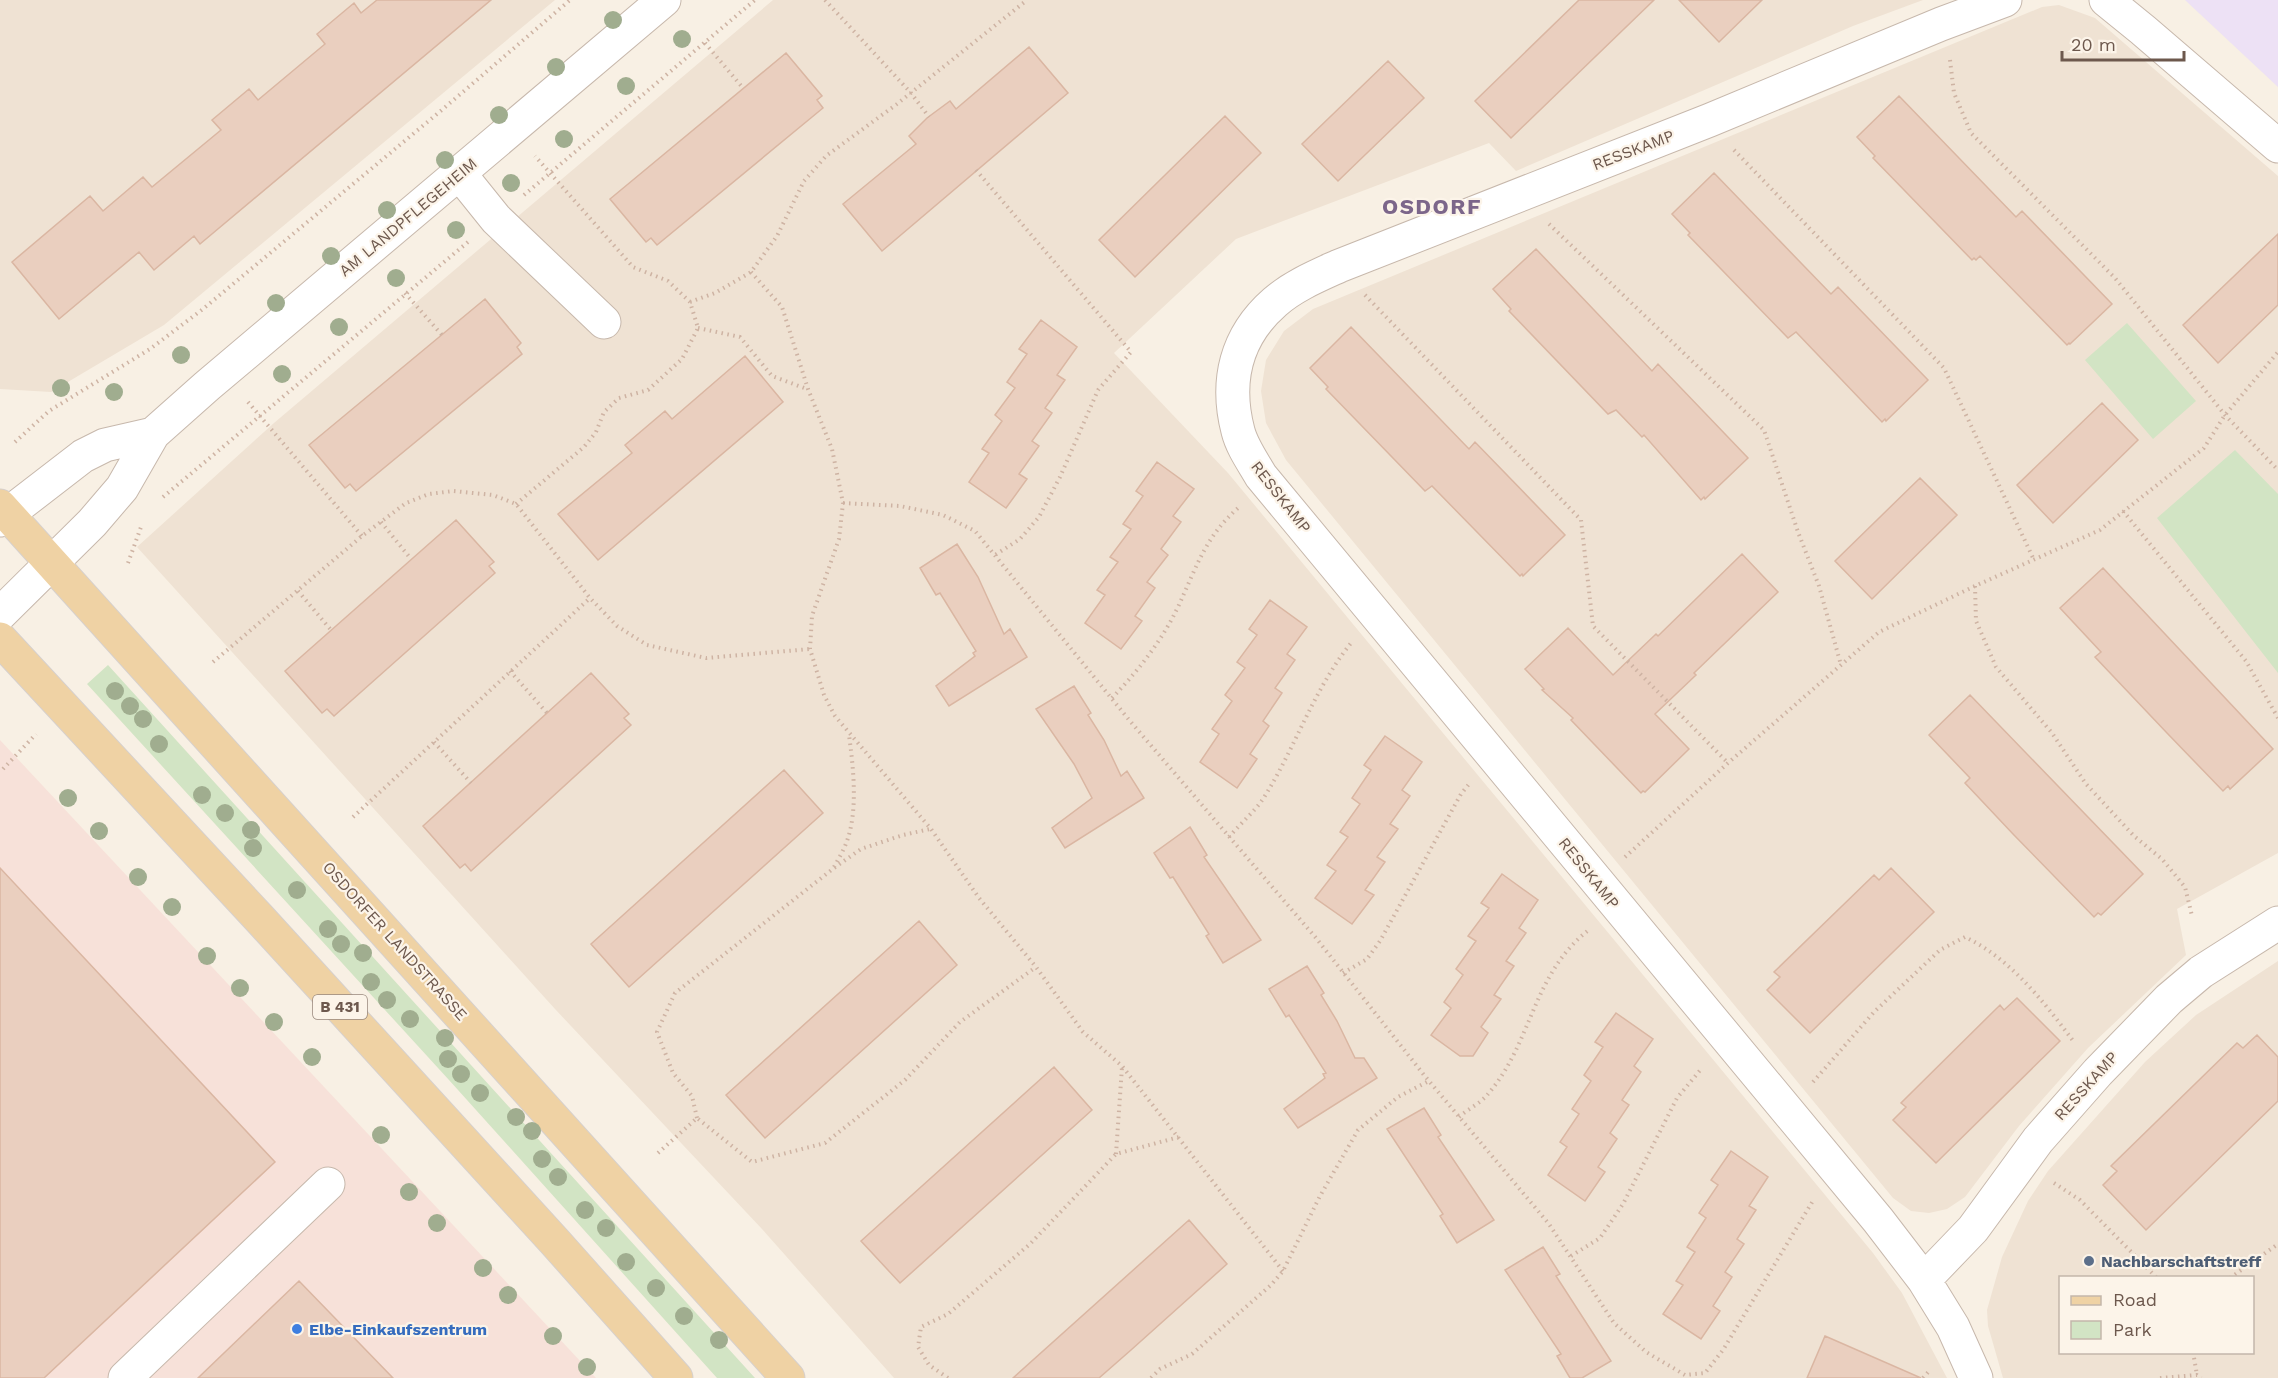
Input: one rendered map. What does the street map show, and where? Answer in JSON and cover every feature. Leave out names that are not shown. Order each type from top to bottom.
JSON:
[{"type":"main road","name":"OSDORFER LANDSTRASSE","points":[[2,513],[51,562],[789,1378]]},
{"type":"main road","name":"B 431","points":[[0,639],[307,971],[676,1378]]},
{"type":"street","name":"AM LANDPFLEGEHEIM","points":[[0,614],[122,488],[153,434],[664,0]]},
{"type":"street","name":"RESSKAMP","points":[[1976,1378],[1953,1327],[1924,1280],[1878,1220],[1261,476],[1248,456],[1238,432],[1232,395],[1236,357],[1254,323],[1294,288],[1339,266],[1710,120],[1941,24],[2005,0]]},
{"type":"street","points":[[2106,0],[2278,146]]},
{"type":"street","points":[[459,173],[496,219],[604,322]]},
{"type":"street","name":"AM LANDPFLEGEHEIM","points":[[2,513],[83,456],[105,445],[153,434]]},
{"type":"street","name":"RESSKAMP","points":[[1924,1280],[1973,1230],[2038,1140],[2097,1072],[2153,1015],[2201,972],[2278,922]]},
{"type":"street","points":[[125,1378],[328,1184]]},
{"type":"path","points":[[15,442],[50,411],[150,349],[203,309],[570,0]]},
{"type":"path","points":[[156,505],[163,496],[259,415],[756,0]]},
{"type":"path","points":[[825,0],[911,93],[929,117]]},
{"type":"path","points":[[690,302],[716,293],[751,272],[777,236],[804,182],[826,156],[911,93],[1027,0]]},
{"type":"path","points":[[705,43],[743,88]]},
{"type":"path","points":[[1950,52],[1954,93],[1971,133],[2115,278],[2225,415],[2278,470]]},
{"type":"path","points":[[1728,144],[1944,368],[2034,560]]},
{"type":"path","points":[[976,170],[1131,352],[1098,390],[1060,477],[1039,517],[1020,539],[995,555]]},
{"type":"path","points":[[1544,219],[1764,430],[1798,532],[1819,586],[1841,665]]},
{"type":"path","points":[[751,272],[782,307],[808,389],[832,449],[843,503],[839,539],[812,616],[810,649],[824,695],[835,716],[931,829],[980,898],[1036,967],[1083,1032],[1122,1066],[1283,1271]]},
{"type":"path","points":[[1362,292],[1581,520],[1593,626],[1728,763]]},
{"type":"path","points":[[405,293],[442,335]]},
{"type":"path","points":[[698,328],[740,338],[772,376],[808,389]]},
{"type":"path","points":[[1622,859],[1879,632],[2100,530],[2204,448],[2225,415],[2278,352]]},
{"type":"path","points":[[223,374],[362,536]]},
{"type":"path","points":[[213,662],[362,536],[406,503],[429,494],[453,491],[493,495],[516,504],[590,598],[617,626],[647,645],[706,658],[810,649]]},
{"type":"path","points":[[1112,698],[1137,673],[1176,611],[1203,549],[1223,521],[1245,501]]},
{"type":"path","points":[[843,503],[900,506],[943,515],[975,531],[1549,1224],[1614,1323],[1646,1352],[1685,1375],[1705,1373],[1724,1350],[1817,1195]]},
{"type":"path","points":[[2123,511],[2246,661],[2278,718]]},
{"type":"path","points":[[381,522],[411,559]]},
{"type":"path","points":[[128,563],[142,524]]},
{"type":"path","points":[[1975,586],[1976,621],[1996,667],[2052,734],[2086,784],[2134,836],[2162,859],[2185,887],[2192,916]]},
{"type":"path","points":[[298,591],[331,630]]},
{"type":"path","points":[[353,816],[590,598]]},
{"type":"path","points":[[1229,837],[1261,801],[1291,749],[1314,698],[1338,660],[1357,636]]},
{"type":"path","points":[[510,671],[547,713]]},
{"type":"path","points":[[3,769],[36,734]]},
{"type":"path","points":[[834,868],[848,837],[853,802],[853,761],[849,735]]},
{"type":"path","points":[[434,742],[471,783]]},
{"type":"path","points":[[1343,973],[1367,959],[1380,941],[1461,794],[1473,779]]},
{"type":"path","points":[[931,829],[903,835],[861,849],[675,993],[657,1032],[673,1073],[692,1096],[696,1118],[752,1162],[825,1143],[905,1080],[960,1022],[1036,967]]},
{"type":"path","points":[[1459,1117],[1487,1095],[1510,1063],[1545,981],[1563,954],[1593,926]]},
{"type":"path","points":[[1808,1087],[1874,1012],[1940,950],[1965,937],[1984,946],[2040,996],[2079,1050]]},
{"type":"path","points":[[1571,1256],[1600,1238],[1623,1204],[1677,1098],[1707,1063]]},
{"type":"path","points":[[1116,1154],[1122,1066]]},
{"type":"path","points":[[1151,1378],[1160,1369],[1192,1354],[1271,1285],[1283,1271],[1320,1196],[1358,1130],[1398,1097],[1429,1081]]},
{"type":"path","points":[[658,1153],[696,1118]]},
{"type":"path","points":[[948,1378],[929,1365],[918,1347],[921,1327],[948,1314],[1030,1244],[1116,1154],[1179,1137]]},
{"type":"path","points":[[2050,1180],[2080,1200],[2155,1276]]},
{"type":"path","points":[[2233,1276],[2278,1244]]},
{"type":"path","points":[[2160,1378],[2199,1377],[2193,1354]]},
{"type":"shaded area","points":[[0,0],[555,0],[164,325],[51,392],[0,389]]},
{"type":"shaded area","points":[[773,0],[1923,0],[1853,26],[1516,171],[1489,143],[1236,239],[1114,353],[1228,473],[1873,1253],[1902,1293],[1947,1378],[894,1378],[762,1229],[555,1009],[137,547],[274,423]]},
{"type":"shaded area","points":[[2185,0],[2278,0],[2278,87]]},
{"type":"shaded area","points":[[2059,5],[2095,18],[2278,176],[2278,853],[2177,909],[2186,955],[2088,1048],[2019,1126],[1965,1197],[1947,1209],[1929,1213],[1911,1211],[1893,1198],[1286,460],[1266,423],[1261,391],[1266,360],[1284,331],[1313,309],[2042,7]]},
{"type":"shaded area","points":[[0,740],[596,1378],[0,1378]]},
{"type":"shaded area","points":[[2278,961],[2278,1378],[2003,1378],[1988,1326],[1987,1310],[2002,1257],[2028,1201],[2048,1171],[2145,1062],[2196,1015]]},
{"type":"green space","points":[[2127,323],[2196,401],[2153,439],[2085,360]]},
{"type":"green space","points":[[2235,450],[2278,494],[2278,673],[2157,518]]},
{"type":"green space","points":[[108,665],[755,1378],[717,1378],[449,1080],[87,684]]},
{"type":"building","points":[[377,0],[491,0],[200,244],[194,236],[154,270],[139,252],[59,319],[12,262],[90,196],[103,211],[143,177],[152,187],[221,130],[212,120],[249,89],[258,100],[325,44],[317,34],[354,3],[361,13]]},
{"type":"building","points":[[1579,0],[1654,0],[1511,138],[1475,101]]},
{"type":"building","points":[[1679,0],[1762,0],[1719,42]]},
{"type":"building","points":[[1029,47],[1068,93],[882,251],[843,204],[916,144],[909,136],[927,118],[950,101],[956,109]]},
{"type":"building","points":[[786,53],[822,96],[817,100],[823,108],[657,245],[651,238],[646,242],[610,199]]},
{"type":"building","points":[[1388,61],[1424,98],[1338,181],[1302,144]]},
{"type":"building","points":[[1899,96],[2016,217],[2022,211],[2112,304],[2070,344],[2067,345],[1980,256],[1972,260],[1873,158],[1875,156],[1857,137]]},
{"type":"building","points":[[1225,116],[1261,153],[1135,277],[1099,240]]},
{"type":"building","points":[[1714,173],[1831,294],[1838,287],[1928,380],[1886,421],[1885,419],[1882,422],[1796,332],[1788,338],[1688,235],[1690,233],[1672,214]]},
{"type":"building","points":[[2278,234],[2278,305],[2218,363],[2183,325]]},
{"type":"building","points":[[1536,249],[1652,371],[1658,364],[1748,458],[1705,499],[1704,497],[1701,500],[1644,435],[1642,437],[1616,410],[1608,414],[1509,311],[1511,309],[1493,289]]},
{"type":"building","points":[[485,299],[521,343],[517,347],[522,354],[356,491],[350,484],[345,488],[309,445]]},
{"type":"building","points":[[1041,320],[1077,347],[1057,375],[1065,380],[1045,408],[1052,413],[1032,441],[1039,446],[1019,474],[1027,479],[1006,508],[969,482],[989,453],[982,449],[1002,421],[995,415],[1015,388],[1007,382],[1027,354],[1019,349]]},
{"type":"building","points":[[1351,327],[1469,449],[1475,442],[1565,535],[1523,576],[1522,574],[1520,576],[1432,486],[1425,491],[1326,389],[1328,387],[1310,368]]},
{"type":"building","points":[[745,356],[783,402],[598,560],[558,514],[632,453],[625,445],[665,411],[672,419]]},
{"type":"building","points":[[2102,403],[2138,440],[2053,523],[2017,485]]},
{"type":"building","points":[[1157,462],[1194,489],[1173,516],[1181,522],[1161,549],[1168,555],[1147,582],[1155,588],[1135,616],[1142,621],[1121,649],[1085,623],[1105,595],[1097,590],[1118,562],[1110,557],[1131,529],[1123,524],[1143,496],[1136,491]]},
{"type":"building","points":[[1920,478],[1957,515],[1872,599],[1835,561]]},
{"type":"building","points":[[456,520],[494,562],[489,566],[495,573],[334,716],[327,709],[322,713],[285,671]]},
{"type":"building","points":[[957,544],[978,577],[1004,634],[1010,629],[1027,657],[949,706],[936,686],[975,656],[973,653],[976,651],[940,593],[936,595],[920,568]]},
{"type":"building","points":[[1742,554],[1778,592],[1655,714],[1689,749],[1645,792],[1641,793],[1571,720],[1573,718],[1542,690],[1544,689],[1525,669],[1568,628],[1613,675],[1656,634],[1658,636]]},
{"type":"building","points":[[2103,568],[2273,749],[2230,789],[2228,786],[2223,791],[2095,657],[2101,652],[2060,608]]},
{"type":"building","points":[[1270,600],[1307,627],[1287,654],[1295,660],[1275,688],[1282,693],[1263,721],[1269,726],[1250,754],[1257,759],[1237,788],[1200,762],[1219,734],[1212,729],[1232,701],[1225,695],[1245,668],[1237,662],[1257,635],[1249,629]]},
{"type":"building","points":[[591,673],[629,714],[624,718],[631,725],[471,871],[465,864],[460,868],[423,826]]},
{"type":"building","points":[[1074,686],[1091,713],[1088,715],[1104,740],[1121,776],[1127,771],[1144,798],[1065,848],[1052,828],[1092,798],[1074,764],[1036,709]]},
{"type":"building","points":[[1970,695],[2143,874],[2101,915],[2098,913],[2094,917],[2013,834],[1965,783],[1970,778],[1929,735]]},
{"type":"building","points":[[1385,736],[1422,762],[1402,790],[1410,796],[1390,824],[1398,829],[1377,857],[1385,862],[1365,890],[1374,895],[1352,924],[1315,898],[1336,871],[1327,865],[1348,837],[1340,832],[1360,804],[1352,798],[1371,770],[1364,765]]},
{"type":"building","points":[[784,770],[823,813],[629,987],[591,944]]},
{"type":"building","points":[[1190,827],[1207,855],[1204,857],[1261,940],[1223,963],[1206,936],[1209,934],[1173,877],[1170,878],[1154,853]]},
{"type":"building","points":[[0,868],[275,1162],[44,1378],[0,1378]]},
{"type":"building","points":[[1891,868],[1934,912],[1810,1033],[1767,990],[1780,977],[1774,972],[1874,875],[1879,880]]},
{"type":"building","points":[[1502,874],[1538,900],[1519,928],[1526,933],[1506,961],[1514,966],[1494,995],[1501,999],[1481,1027],[1488,1033],[1473,1056],[1460,1056],[1431,1035],[1451,1008],[1444,1002],[1463,975],[1456,969],[1476,941],[1468,936],[1489,908],[1481,903]]},
{"type":"building","points":[[919,921],[957,965],[765,1138],[726,1095]]},
{"type":"building","points":[[1307,966],[1324,993],[1321,995],[1355,1058],[1364,1058],[1377,1078],[1298,1128],[1284,1109],[1325,1078],[1323,1074],[1326,1073],[1289,1015],[1286,1017],[1269,989]]},
{"type":"building","points":[[2017,998],[2060,1041],[1936,1163],[1893,1120],[1906,1107],[1901,1103],[2000,1005],[2004,1010]]},
{"type":"building","points":[[1616,1013],[1653,1039],[1634,1066],[1641,1072],[1622,1100],[1629,1105],[1610,1133],[1617,1139],[1598,1167],[1605,1172],[1585,1201],[1548,1175],[1567,1147],[1560,1142],[1579,1114],[1572,1109],[1591,1081],[1584,1075],[1603,1047],[1595,1042]]},
{"type":"building","points":[[2257,1035],[2278,1057],[2278,1101],[2146,1230],[2103,1185],[2117,1171],[2111,1166],[2237,1043],[2243,1048]]},
{"type":"building","points":[[1054,1067],[1092,1110],[900,1283],[861,1241]]},
{"type":"building","points":[[1424,1108],[1441,1135],[1438,1137],[1494,1220],[1457,1243],[1440,1216],[1443,1214],[1387,1129]]},
{"type":"building","points":[[1731,1151],[1768,1177],[1749,1206],[1756,1210],[1737,1239],[1744,1244],[1725,1272],[1732,1277],[1713,1306],[1720,1311],[1701,1339],[1663,1314],[1683,1285],[1676,1281],[1695,1252],[1687,1247],[1706,1218],[1699,1213],[1718,1185],[1711,1180]]},
{"type":"building","points":[[1189,1220],[1227,1264],[1099,1378],[1013,1378]]},
{"type":"building","points":[[1543,1247],[1560,1274],[1556,1276],[1611,1361],[1582,1378],[1570,1378],[1557,1356],[1561,1354],[1505,1270]]},
{"type":"building","name":"Elbe-Einkaufszentrum","points":[[299,1281],[393,1378],[198,1378]]},
{"type":"building","points":[[1825,1336],[1921,1378],[1807,1378]]},
{"type":"place","name":"Nachbarschaftstreff","points":[[2089,1261]]},
{"type":"place","name":"Elbe-Einkaufszentrum","points":[[297,1329]]},
{"type":"district","name":"OSDORF","points":[[1432,206]]}]
